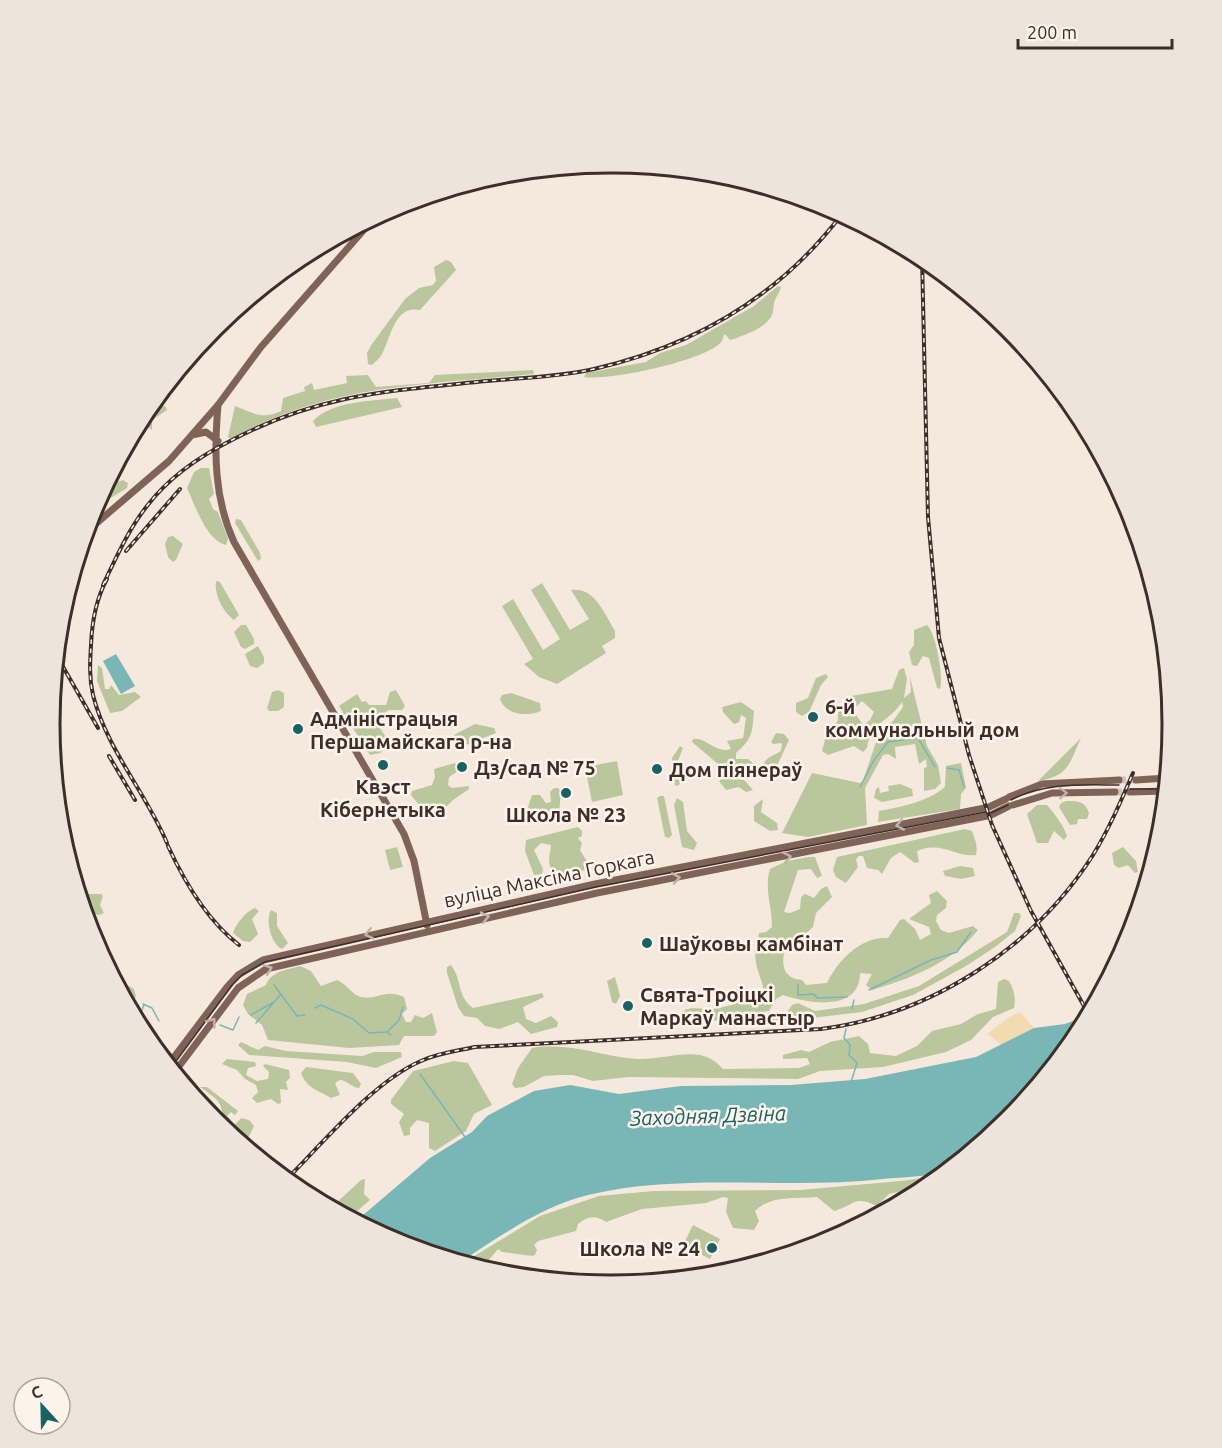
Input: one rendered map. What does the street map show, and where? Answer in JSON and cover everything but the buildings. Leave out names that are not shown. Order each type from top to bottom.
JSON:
[{"type":"main road","points":[[99,522],[150,480],[218,405],[261,347],[361,233]]},
{"type":"main road","points":[[218,405],[217,489],[228,531],[404,834],[414,861],[428,930]]},
{"type":"main road","points":[[189,436],[206,432],[218,441]]},
{"type":"main road","points":[[1136,780],[1159,779]]},
{"type":"main road","name":"вуліца Максіма Горкага","points":[[179,1065],[238,988],[266,969],[597,892],[988,812],[1042,784],[1119,780]]},
{"type":"main road","points":[[1130,792],[1158,791]]},
{"type":"main road","name":"вуліца Максіма Горкага","points":[[1009,802],[1052,793],[1114,792]]},
{"type":"main road","name":"вуліца Максіма Горкага","points":[[173,1058],[238,975],[263,960],[606,881],[988,812]]},
{"type":"green space","points":[[446,260],[451,262],[456,270],[420,310],[411,310],[399,318],[381,355],[372,365],[368,364],[367,353],[372,344],[405,299],[419,288],[433,285],[436,281],[434,267]]},
{"type":"green space","points":[[778,286],[781,287],[774,302],[772,315],[765,324],[754,331],[730,340],[725,334],[720,344],[692,358],[673,364],[613,376],[584,377],[586,373],[646,362],[660,353],[686,345],[754,306]]},
{"type":"green space","points":[[533,370],[534,374],[416,385],[341,397],[304,407],[267,421],[231,439],[228,437],[235,406],[258,415],[274,414],[281,411],[283,398],[305,391],[304,387],[312,383],[314,390],[347,383],[346,376],[368,375],[376,387],[429,383],[435,375]]},
{"type":"green space","points":[[397,398],[402,407],[316,427],[313,421],[330,409],[364,401]]},
{"type":"green space","points":[[162,405],[166,407],[167,410],[152,420],[152,430],[147,427],[153,418]]},
{"type":"green space","points":[[201,468],[209,468],[214,494],[209,499],[213,509],[218,512],[228,539],[226,545],[219,542],[207,529],[187,488],[194,472]]},
{"type":"green space","points":[[123,480],[128,483],[127,488],[108,499],[116,483]]},
{"type":"green space","points":[[236,519],[241,520],[260,553],[261,559],[258,561],[235,523]]},
{"type":"green space","points":[[173,536],[183,544],[173,562],[168,557],[165,544],[168,537]]},
{"type":"green space","points":[[216,581],[220,582],[239,615],[234,620],[220,603],[216,592]]},
{"type":"green space","points":[[542,583],[570,630],[589,619],[571,590],[579,590],[593,597],[603,609],[615,631],[615,638],[602,646],[606,653],[557,684],[539,677],[524,664],[533,659],[502,606],[513,599],[543,650],[560,639],[531,590]]},
{"type":"green space","points":[[241,625],[246,625],[254,639],[254,644],[245,649],[241,647],[234,632]]},
{"type":"green space","points":[[927,625],[938,656],[941,675],[940,689],[937,688],[929,658],[923,656],[917,666],[912,665],[909,652],[914,645],[914,630]]},
{"type":"green space","points":[[258,646],[264,657],[264,663],[257,668],[250,666],[245,654]]},
{"type":"green space","points":[[98,665],[102,668],[105,689],[109,689],[111,685],[119,695],[135,692],[141,697],[122,711],[110,713],[97,681]]},
{"type":"green space","points":[[904,668],[907,679],[904,698],[911,692],[910,677],[927,746],[938,765],[941,783],[935,789],[924,791],[926,759],[919,764],[915,744],[895,747],[896,759],[888,754],[883,755],[865,788],[867,825],[808,837],[782,833],[812,773],[860,783],[863,781],[879,733],[893,721],[903,707],[902,702],[876,727],[863,752],[854,746],[828,755],[822,751],[826,736],[838,720],[838,711],[851,696],[892,689],[899,670]],"holes":[[[862,701],[874,712],[870,720],[863,725],[853,710]]]},
{"type":"green space","points":[[826,674],[828,677],[821,685],[809,712],[802,716],[796,712],[796,703],[808,698],[816,678]]},
{"type":"green space","points":[[278,690],[284,693],[284,707],[278,711],[269,711],[267,708],[272,692]]},
{"type":"green space","points":[[396,690],[405,706],[402,710],[389,710],[374,719],[390,743],[380,753],[370,755],[339,706],[357,694],[362,702],[366,701],[369,705],[386,705],[390,692]]},
{"type":"green space","points":[[511,693],[540,703],[541,711],[524,714],[507,708],[500,699],[502,695]]},
{"type":"green space","points":[[741,702],[754,711],[751,735],[736,753],[736,759],[748,759],[756,766],[761,766],[768,758],[781,751],[782,743],[773,744],[771,742],[776,733],[784,734],[789,740],[776,768],[768,778],[752,777],[718,764],[692,742],[693,739],[698,739],[715,748],[731,749],[727,741],[743,738],[746,718],[741,715],[739,722],[734,724],[723,712],[722,707]]},
{"type":"green space","points":[[475,724],[494,728],[496,733],[483,738],[476,745],[453,743],[454,735]]},
{"type":"green space","points":[[1081,738],[1070,762],[1062,772],[1038,781]]},
{"type":"green space","points":[[680,746],[683,748],[677,763],[684,776],[679,785],[675,786],[672,758]]},
{"type":"green space","points":[[617,761],[623,795],[592,802],[585,767]]},
{"type":"green space","points":[[455,763],[460,770],[449,777],[448,785],[452,788],[469,786],[469,789],[453,800],[436,817],[429,817],[411,795],[412,791],[432,785],[435,777],[434,769]]},
{"type":"green space","points":[[961,763],[966,788],[961,794],[960,809],[878,822],[879,811],[912,804],[938,792],[945,787],[946,766]]},
{"type":"green space","points":[[725,777],[744,780],[753,790],[746,792],[739,787],[726,790],[719,781]]},
{"type":"green space","points":[[900,784],[912,789],[913,796],[882,802],[874,798],[876,789],[879,787],[880,793],[889,791],[888,786]]},
{"type":"green space","points":[[554,788],[561,791],[559,815],[531,813],[528,807],[532,795],[540,795],[546,803],[551,802],[550,792]]},
{"type":"green space","points":[[664,796],[672,835],[669,838],[665,837],[657,798]]},
{"type":"green space","points":[[677,798],[683,802],[687,831],[697,843],[694,850],[682,847],[674,805]]},
{"type":"green space","points":[[763,799],[761,812],[777,823],[778,830],[770,831],[754,821],[754,806]]},
{"type":"green space","points":[[1066,801],[1083,804],[1089,813],[1087,819],[1078,819],[1077,824],[1070,825],[1059,807]]},
{"type":"green space","points":[[1037,805],[1047,805],[1053,812],[1066,832],[1067,836],[1064,840],[1054,831],[1048,843],[1037,843],[1027,814]]},
{"type":"green space","points":[[578,827],[582,831],[582,836],[578,838],[582,843],[580,850],[588,863],[585,870],[557,875],[550,864],[551,845],[541,843],[534,850],[543,869],[542,874],[534,875],[525,851],[526,840]]},
{"type":"green space","points":[[965,829],[972,831],[976,855],[934,847],[926,848],[917,851],[919,862],[915,863],[900,852],[891,858],[882,874],[878,870],[867,868],[863,856],[859,856],[856,859],[858,867],[846,883],[836,877],[833,870],[837,857]]},
{"type":"green space","points":[[397,847],[403,867],[390,870],[385,850]]},
{"type":"green space","points":[[1123,847],[1136,861],[1138,872],[1135,873],[1128,865],[1119,868],[1114,865],[1112,853]]},
{"type":"green space","points":[[815,857],[822,876],[817,878],[811,869],[798,870],[784,912],[790,913],[800,909],[801,897],[805,894],[814,898],[821,889],[827,886],[832,897],[816,913],[813,927],[784,953],[783,964],[788,975],[802,980],[806,985],[827,983],[837,966],[852,951],[869,941],[888,938],[900,920],[904,919],[915,929],[920,940],[931,934],[929,927],[909,919],[931,903],[929,895],[937,891],[947,901],[946,908],[937,915],[936,921],[941,930],[949,933],[973,926],[978,930],[956,951],[930,968],[872,990],[866,985],[872,974],[860,973],[858,986],[852,994],[842,999],[819,1002],[783,995],[776,999],[769,1011],[713,1021],[680,1023],[677,1017],[688,1009],[713,1009],[728,1006],[764,992],[755,956],[759,933],[766,932],[772,927],[768,891],[770,869],[787,861]]},
{"type":"green space","points":[[960,866],[973,868],[975,876],[961,879],[945,876],[943,871]]},
{"type":"green space","points":[[87,894],[103,896],[100,905],[104,913],[94,914]]},
{"type":"green space","points":[[255,908],[259,911],[252,919],[258,934],[250,942],[243,941],[233,933],[241,919]]},
{"type":"green space","points":[[271,910],[277,913],[277,926],[288,943],[282,949],[270,932]]},
{"type":"green space","points":[[1014,913],[1019,913],[1021,916],[1015,931],[966,966],[913,995],[862,1012],[744,1026],[748,1022],[784,1016],[792,1005],[798,1003],[815,1011],[864,1004],[919,986],[1007,932]]},
{"type":"green space","points":[[451,965],[464,999],[473,1008],[542,993],[544,997],[523,1007],[526,1019],[536,1023],[551,1016],[558,1022],[557,1027],[531,1034],[518,1022],[499,1029],[485,1026],[477,1018],[464,1016],[458,1007],[447,973],[447,967]]},
{"type":"green space","points":[[300,966],[311,971],[321,986],[337,980],[361,997],[391,994],[404,997],[407,1009],[402,1014],[406,1022],[411,1022],[415,1015],[423,1018],[432,1013],[437,1032],[434,1036],[404,1036],[399,1045],[349,1048],[268,1040],[262,1025],[248,1014],[243,1005],[247,994],[266,985],[268,980],[276,974]]},
{"type":"green space","points":[[615,977],[620,996],[616,1004],[612,1002],[607,981]]},
{"type":"green space","points":[[1004,979],[1009,981],[1013,991],[1014,1008],[993,1017],[971,1040],[946,1052],[883,1067],[820,1071],[798,1079],[628,1077],[593,1081],[573,1075],[559,1075],[544,1076],[524,1087],[515,1088],[512,1084],[518,1068],[532,1048],[572,1048],[636,1059],[684,1054],[700,1055],[713,1060],[723,1069],[799,1068],[810,1064],[807,1058],[783,1059],[783,1055],[801,1050],[809,1052],[830,1042],[859,1036],[868,1044],[870,1053],[896,1056],[917,1046],[932,1031],[961,1024],[978,1014],[996,1009],[998,982]]},
{"type":"green space","points":[[126,984],[134,989],[134,1000]]},
{"type":"green space","points":[[241,1042],[258,1050],[265,1046],[286,1051],[362,1056],[374,1052],[401,1052],[402,1057],[376,1068],[347,1062],[249,1055],[238,1045]]},
{"type":"green space","points":[[227,1059],[255,1062],[256,1066],[248,1068],[246,1075],[257,1081],[268,1079],[269,1072],[263,1066],[265,1064],[289,1070],[290,1078],[286,1082],[288,1090],[280,1089],[281,1103],[278,1104],[271,1099],[257,1103],[252,1098],[258,1092],[256,1085],[245,1079],[237,1070],[222,1064]]},
{"type":"green space","points":[[454,1061],[468,1063],[492,1105],[474,1114],[466,1131],[435,1151],[429,1148],[429,1123],[417,1120],[410,1128],[410,1135],[404,1136],[399,1122],[404,1114],[391,1104],[391,1100],[413,1071]]},
{"type":"green space","points":[[306,1067],[353,1073],[361,1084],[359,1088],[340,1080],[335,1083],[340,1095],[331,1098],[306,1083],[301,1073]]},
{"type":"green space","points":[[200,1087],[207,1087],[238,1111],[235,1115],[231,1112],[227,1116],[231,1120],[229,1121],[222,1115],[220,1105]]},
{"type":"green space","points":[[241,1118],[249,1120],[254,1126],[247,1137],[234,1126]]},
{"type":"green space","points":[[923,1178],[902,1191],[889,1194],[877,1206],[859,1201],[834,1211],[817,1197],[768,1202],[755,1211],[759,1221],[754,1230],[733,1228],[726,1212],[728,1198],[723,1197],[706,1203],[642,1209],[606,1222],[592,1217],[585,1219],[578,1224],[576,1231],[538,1241],[534,1245],[537,1250],[535,1255],[532,1256],[502,1252],[498,1249],[488,1261],[473,1257],[540,1216],[599,1196],[654,1191],[800,1190]]},
{"type":"green space","points":[[365,1179],[364,1194],[370,1200],[356,1212],[337,1202]]},
{"type":"green space","points":[[693,1225],[720,1239],[710,1259],[683,1245]]},
{"type":"sand","points":[[1020,1012],[1034,1028],[1002,1045],[987,1034],[1009,1017]]},
{"type":"water","points":[[116,654],[135,686],[121,694],[103,661]]},
{"type":"water","name":"Заходняя Дзвіна","points":[[1075,1020],[1048,1059],[1001,1114],[926,1175],[846,1182],[660,1184],[624,1188],[588,1195],[554,1207],[521,1223],[469,1256],[434,1246],[362,1216],[430,1158],[472,1132],[487,1116],[534,1091],[570,1085],[619,1094],[681,1086],[791,1085],[865,1079],[976,1057],[1034,1028],[1065,1024]]},
{"type":"waterway","points":[[860,787],[874,760],[888,742],[918,738],[935,767]]},
{"type":"waterway","points":[[947,768],[959,770],[964,787]]},
{"type":"waterway","points":[[869,990],[931,960],[957,952],[971,932]]},
{"type":"waterway","points":[[274,985],[297,1016],[305,1015]]},
{"type":"waterway","points":[[798,985],[798,995],[814,994],[817,998],[847,997]]},
{"type":"waterway","points":[[256,1023],[281,994]]},
{"type":"waterway","points":[[852,1009],[854,1000]]},
{"type":"waterway","points":[[251,1015],[274,1002]]},
{"type":"waterway","points":[[143,1004],[152,1008],[159,1021]]},
{"type":"waterway","points":[[141,1011],[144,1005]]},
{"type":"waterway","points":[[315,1008],[321,1005],[353,1019],[369,1033],[387,1032],[391,1035]]},
{"type":"waterway","points":[[388,1031],[399,1020],[403,1007]]},
{"type":"waterway","points":[[220,1025],[233,1030],[239,1017]]},
{"type":"waterway","points":[[846,1029],[844,1038],[850,1045],[849,1055],[857,1063],[851,1082]]},
{"type":"waterway","points":[[420,1074],[465,1137]]},
{"type":"tunnel","points":[[1119,780],[1136,780]]},
{"type":"tunnel","points":[[1115,792],[1130,792]]},
{"type":"tram line","points":[[1011,800],[1050,787],[1119,785]]},
{"type":"tram line","points":[[1130,789],[1158,789]]},
{"type":"tram line","points":[[991,813],[1008,805]]},
{"type":"tram line","points":[[176,1061],[233,984],[242,975],[265,962],[596,887],[986,812]]},
{"type":"railway","points":[[103,585],[128,534],[156,495],[186,468],[232,440],[295,413],[356,397],[418,388],[581,372],[666,347],[700,332],[732,314],[762,293],[791,270],[836,221]]},
{"type":"railway","points":[[922,270],[928,517],[939,638],[969,755],[992,825],[1031,911],[1084,1006]]},
{"type":"railway","points":[[126,551],[180,489]]},
{"type":"railway","points":[[107,579],[97,602],[92,627],[90,670],[93,695],[107,733],[167,843]]},
{"type":"railway","points":[[63,667],[98,728]]},
{"type":"railway","points":[[109,756],[135,800]]},
{"type":"railway","points":[[293,1173],[333,1131],[385,1083],[421,1061],[448,1052],[475,1047],[821,1029],[862,1021],[901,1009],[939,993],[975,972],[1009,948],[1041,920],[1069,889],[1099,845],[1133,773]]},
{"type":"railway","points":[[168,846],[198,900],[217,924],[239,945]]},
{"type":"place","name":"6-й коммунальный дом","points":[[813,717]]},
{"type":"place","name":"Адміністрацыя Першамайскага р-на","points":[[298,729]]},
{"type":"place","name":"Квэст Кібернетыка","points":[[383,765]]},
{"type":"place","name":"Дз/сад № 75","points":[[462,767]]},
{"type":"place","name":"Дом піянераў","points":[[657,769]]},
{"type":"place","name":"Школа № 23","points":[[566,793]]},
{"type":"place","name":"Шаўковы камбінат","points":[[647,943]]},
{"type":"place","name":"Свята-Троіцкі Маркаў манастыр","points":[[628,1006]]},
{"type":"place","name":"Школа № 24","points":[[712,1248]]}]
